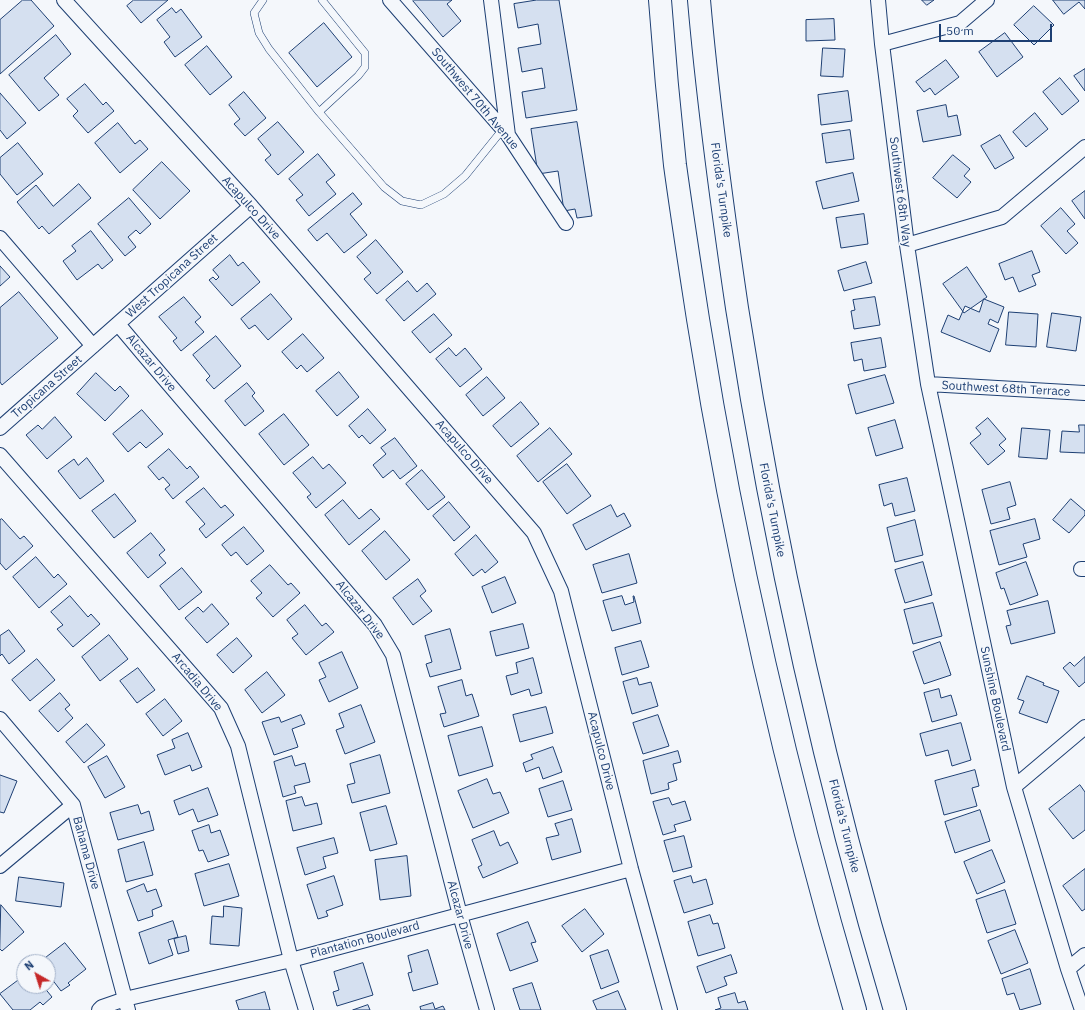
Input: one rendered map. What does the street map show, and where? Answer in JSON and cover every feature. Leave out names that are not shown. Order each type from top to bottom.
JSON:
[{"type":"highway","points":[[660,0],[666,72],[679,188],[703,349],[735,528],[798,807],[855,1010]]},
{"type":"highway","name":"Florida's Turnpike","points":[[699,0],[718,177],[745,360],[760,448],[804,663],[837,799],[874,939],[895,1010]]},
{"type":"street","name":"Acapulco Drive","points":[[64,0],[251,206],[534,533],[561,591],[631,869],[670,1010]]},
{"type":"street","name":"Southwest 70th Avenue","points":[[390,0],[506,132],[566,223]]},
{"type":"street","points":[[492,0],[506,132]]},
{"type":"street","name":"Southwest 68th Way","points":[[878,0],[906,245],[928,384]]},
{"type":"street","points":[[882,44],[960,23],[987,0]]},
{"type":"street","points":[[906,245],[1002,216],[1085,147]]},
{"type":"street","name":"West Tropicana Street","points":[[93,346],[251,206]]},
{"type":"street","points":[[0,238],[93,346]]},
{"type":"street","name":"Alcazar Drive","points":[[118,324],[375,625],[394,655],[460,915],[487,1010]]},
{"type":"street","name":"Tropicana Street","points":[[0,428],[93,346]]},
{"type":"street","name":"Southwest 68th Terrace","points":[[928,384],[1085,393]]},
{"type":"street","name":"Sunshine Boulevard","points":[[928,384],[1014,787],[1068,969],[1082,1010]]},
{"type":"street","name":"Arcadia Drive","points":[[0,455],[221,708],[238,746],[291,960],[306,1010]]},
{"type":"street","name":"Bahama Drive","points":[[0,719],[73,805],[126,1005]]},
{"type":"street","points":[[1014,787],[1085,727]]},
{"type":"street","points":[[0,866],[73,805]]},
{"type":"street","name":"Plantation Boulevard","points":[[99,1010],[102,1007],[126,1005],[631,869]]},
{"type":"street","points":[[1068,969],[1085,955]]},
{"type":"lane","points":[[263,0],[254,13],[259,33],[269,49],[319,112],[384,187],[402,201],[421,205],[444,194],[465,176],[506,132]]},
{"type":"lane","points":[[319,112],[358,76],[365,67],[365,53],[322,0]]},
{"type":"building","points":[[23,0],[31,0],[54,26],[0,74],[0,20]]},
{"type":"building","points":[[134,0],[168,0],[141,23],[127,6]]},
{"type":"building","points":[[452,0],[447,4],[461,21],[443,37],[413,1]]},
{"type":"building","points":[[537,0],[559,0],[577,110],[526,118],[522,92],[545,88],[542,68],[522,72],[518,48],[541,44],[538,24],[518,28],[514,4]]},
{"type":"building","points":[[922,0],[934,0],[927,5]]},
{"type":"building","points":[[1053,0],[1085,0],[1085,9],[1079,2],[1064,14]]},
{"type":"building","points":[[1034,6],[1054,25],[1034,45],[1014,25]]},
{"type":"building","points":[[172,8],[176,13],[181,9],[202,37],[175,57],[164,42],[170,37],[157,20]]},
{"type":"building","points":[[834,19],[835,40],[806,41],[806,20]]},
{"type":"building","points":[[324,23],[352,57],[317,87],[289,53]]},
{"type":"building","points":[[1005,33],[1023,57],[997,77],[979,52]]},
{"type":"building","points":[[56,35],[71,54],[44,78],[59,95],[39,111],[9,75]]},
{"type":"building","points":[[207,46],[232,77],[210,95],[185,65]]},
{"type":"building","points":[[823,48],[845,49],[843,77],[821,76]]},
{"type":"building","points":[[946,60],[959,77],[935,95],[930,88],[924,92],[916,82]]},
{"type":"building","points":[[1085,69],[1085,91],[1074,76]]},
{"type":"building","points":[[1060,78],[1079,101],[1062,115],[1043,92]]},
{"type":"building","points":[[85,84],[103,105],[106,102],[114,111],[88,133],[73,116],[78,111],[67,99]]},
{"type":"building","points":[[848,91],[852,121],[821,125],[818,95]]},
{"type":"building","points":[[244,92],[266,118],[245,136],[234,124],[240,119],[229,105]]},
{"type":"building","points":[[0,93],[26,123],[7,139],[0,130]]},
{"type":"building","points":[[946,105],[948,117],[957,115],[961,135],[923,142],[917,111]]},
{"type":"building","points":[[1035,113],[1048,129],[1026,147],[1013,132]]},
{"type":"building","points":[[278,122],[304,152],[278,175],[265,160],[271,155],[258,139]]},
{"type":"building","points":[[577,122],[592,216],[577,218],[575,209],[564,211],[558,171],[538,174],[531,129]]},
{"type":"building","points":[[118,123],[135,144],[140,140],[148,149],[120,173],[95,143]]},
{"type":"building","points":[[850,130],[854,159],[826,163],[822,134]]},
{"type":"building","points":[[1000,135],[1014,158],[995,169],[981,146]]},
{"type":"building","points":[[18,143],[43,174],[17,195],[0,174],[0,158]]},
{"type":"building","points":[[318,154],[335,175],[326,182],[336,194],[309,216],[296,200],[303,195],[289,179]]},
{"type":"building","points":[[953,155],[970,169],[964,176],[971,182],[957,198],[933,178]]},
{"type":"building","points":[[162,162],[190,191],[160,219],[133,190]]},
{"type":"building","points":[[853,173],[859,201],[823,209],[816,182]]},
{"type":"building","points":[[79,184],[91,198],[49,234],[42,226],[39,229],[17,202],[36,185],[53,206]]},
{"type":"building","points":[[1085,191],[1085,219],[1072,201]]},
{"type":"building","points":[[353,193],[362,204],[350,214],[367,235],[344,253],[327,233],[317,241],[308,230]]},
{"type":"building","points":[[129,198],[151,224],[140,234],[136,230],[128,237],[136,247],[125,256],[98,224]]},
{"type":"building","points":[[1061,208],[1075,224],[1067,231],[1078,243],[1066,254],[1041,226]]},
{"type":"building","points":[[864,214],[868,244],[841,248],[836,218]]},
{"type":"building","points":[[91,231],[113,260],[102,269],[98,264],[77,280],[63,261],[76,251],[72,246]]},
{"type":"building","points":[[376,240],[403,272],[377,294],[364,279],[371,273],[357,257]]},
{"type":"building","points":[[1032,251],[1040,272],[1032,275],[1036,285],[1019,292],[1013,277],[1005,280],[999,264]]},
{"type":"building","points":[[230,255],[238,266],[243,262],[260,282],[232,306],[209,280],[213,277],[216,280],[219,277],[213,270]]},
{"type":"building","points":[[866,262],[872,283],[844,291],[838,271]]},
{"type":"building","points":[[0,266],[10,277],[0,286]]},
{"type":"building","points":[[967,267],[987,297],[964,313],[943,284]]},
{"type":"building","points":[[408,281],[417,292],[427,283],[436,294],[404,321],[386,300]]},
{"type":"building","points":[[19,292],[58,338],[2,385],[0,382],[0,308]]},
{"type":"building","points":[[271,294],[292,319],[268,340],[255,325],[249,329],[241,319]]},
{"type":"building","points":[[184,297],[201,317],[195,322],[204,332],[181,351],[173,341],[177,338],[159,317]]},
{"type":"building","points":[[875,297],[880,325],[854,329],[851,311],[855,310],[853,300]]},
{"type":"building","points":[[984,299],[1004,307],[998,323],[990,319],[988,324],[999,329],[990,352],[941,332],[948,315],[959,320],[965,306],[979,312]]},
{"type":"building","points":[[1009,312],[1038,314],[1036,347],[1006,345]]},
{"type":"building","points":[[1052,313],[1081,317],[1076,351],[1047,347]]},
{"type":"building","points":[[434,314],[452,335],[430,353],[412,332]]},
{"type":"building","points":[[303,334],[324,358],[307,372],[301,365],[297,369],[282,352]]},
{"type":"building","points":[[216,336],[241,366],[214,389],[206,380],[210,376],[193,355]]},
{"type":"building","points":[[881,338],[886,367],[864,371],[862,359],[854,361],[851,343]]},
{"type":"building","points":[[449,348],[456,356],[465,348],[482,369],[460,387],[436,359]]},
{"type":"building","points":[[339,372],[359,397],[337,416],[316,391]]},
{"type":"building","points":[[96,373],[115,391],[120,386],[129,396],[105,421],[77,394]]},
{"type":"building","points":[[885,375],[894,403],[856,414],[848,385]]},
{"type":"building","points":[[487,377],[505,398],[483,416],[466,395]]},
{"type":"building","points":[[247,383],[255,393],[252,396],[264,411],[245,426],[225,401]]},
{"type":"building","points":[[521,402],[539,424],[511,447],[493,426]]},
{"type":"building","points":[[368,409],[386,430],[370,444],[362,435],[359,438],[349,426]]},
{"type":"building","points":[[142,410],[163,434],[146,448],[140,442],[128,452],[113,434]]},
{"type":"building","points":[[284,414],[309,445],[284,465],[259,434]]},
{"type":"building","points":[[55,417],[72,437],[47,459],[26,435],[38,425],[42,429]]},
{"type":"building","points":[[988,418],[1006,439],[999,445],[1005,451],[988,465],[970,443],[981,434],[976,428]]},
{"type":"building","points":[[895,420],[903,448],[876,456],[868,428]]},
{"type":"building","points":[[1079,425],[1085,425],[1085,453],[1060,452],[1062,431],[1079,432]]},
{"type":"building","points":[[550,428],[572,454],[538,482],[517,456]]},
{"type":"building","points":[[1022,428],[1050,430],[1047,459],[1019,457]]},
{"type":"building","points":[[395,438],[417,466],[400,479],[393,470],[383,478],[373,465],[386,454],[381,448]]},
{"type":"building","points":[[169,449],[187,469],[190,466],[199,477],[173,499],[165,489],[170,485],[163,477],[159,480],[148,467]]},
{"type":"building","points":[[313,457],[323,469],[329,464],[346,483],[316,508],[307,497],[311,494],[293,473]]},
{"type":"building","points":[[87,458],[104,481],[80,499],[58,471],[74,459],[78,465]]},
{"type":"building","points":[[567,464],[591,496],[567,514],[543,482]]},
{"type":"building","points":[[422,470],[445,497],[428,510],[406,484]]},
{"type":"building","points":[[907,478],[915,511],[895,516],[892,503],[884,506],[879,485]]},
{"type":"building","points":[[1010,482],[1016,505],[1007,508],[1010,519],[991,524],[982,490]]},
{"type":"building","points":[[204,488],[221,508],[225,505],[234,515],[206,538],[199,529],[205,524],[186,502]]},
{"type":"building","points":[[115,494],[136,521],[114,538],[92,511]]},
{"type":"building","points":[[1071,499],[1085,511],[1085,515],[1069,533],[1053,520]]},
{"type":"building","points":[[343,500],[359,519],[371,509],[380,519],[349,545],[325,515]]},
{"type":"building","points":[[449,502],[470,527],[454,541],[433,516]]},
{"type":"building","points":[[611,505],[617,517],[624,513],[631,526],[586,550],[573,525]]},
{"type":"building","points":[[2,519],[20,539],[24,536],[33,546],[6,570],[0,563],[0,520]]},
{"type":"building","points":[[1035,519],[1040,539],[1023,544],[1027,557],[999,565],[990,531]]},
{"type":"building","points":[[915,520],[923,555],[895,562],[887,528]]},
{"type":"building","points":[[244,527],[264,551],[247,565],[236,552],[231,556],[222,545]]},
{"type":"building","points":[[385,531],[410,560],[386,580],[362,551]]},
{"type":"building","points":[[151,533],[165,550],[159,555],[166,563],[148,578],[127,553]]},
{"type":"building","points":[[476,535],[498,562],[485,573],[482,569],[473,576],[455,554]]},
{"type":"building","points":[[629,554],[637,583],[602,593],[593,565]]},
{"type":"building","points":[[36,557],[54,578],[58,574],[67,584],[39,608],[13,577]]},
{"type":"building","points":[[923,562],[932,595],[905,603],[895,570]]},
{"type":"building","points":[[1026,562],[1038,595],[1010,605],[1004,588],[1001,589],[996,573]]},
{"type":"building","points":[[270,565],[288,585],[291,583],[300,593],[273,617],[256,598],[262,593],[251,581]]},
{"type":"building","points":[[182,568],[202,592],[179,610],[160,586]]},
{"type":"building","points":[[505,577],[516,603],[492,613],[482,587]]},
{"type":"building","points":[[418,579],[426,591],[420,596],[432,611],[413,625],[393,598]]},
{"type":"building","points":[[70,596],[88,617],[91,614],[100,624],[73,647],[57,629],[63,625],[51,612]]},
{"type":"building","points":[[622,596],[625,605],[634,602],[634,596],[641,623],[612,631],[603,601]]},
{"type":"building","points":[[1048,601],[1055,633],[1011,644],[1006,626],[1011,625],[1007,611]]},
{"type":"building","points":[[933,603],[942,636],[913,644],[904,610]]},
{"type":"building","points":[[212,604],[229,624],[207,643],[185,618],[198,607],[203,612]]},
{"type":"building","points":[[305,605],[322,626],[326,623],[334,632],[306,655],[292,638],[298,634],[287,620]]},
{"type":"building","points":[[523,624],[529,648],[496,656],[490,632]]},
{"type":"building","points":[[450,629],[461,669],[430,677],[426,664],[432,662],[425,636]]},
{"type":"building","points":[[9,630],[25,651],[9,664],[2,654],[0,656],[0,636]]},
{"type":"building","points":[[109,635],[128,659],[100,681],[82,657]]},
{"type":"building","points":[[237,638],[252,656],[233,673],[217,655]]},
{"type":"building","points":[[641,641],[649,667],[622,675],[615,648]]},
{"type":"building","points":[[940,642],[951,675],[924,684],[913,652]]},
{"type":"building","points":[[342,652],[358,688],[329,702],[319,680],[326,677],[319,663]]},
{"type":"building","points":[[1085,657],[1085,682],[1079,687],[1063,668],[1070,662],[1074,666]]},
{"type":"building","points":[[533,658],[542,693],[531,696],[529,689],[511,695],[506,676],[518,673],[516,663]]},
{"type":"building","points":[[37,659],[55,680],[30,701],[12,680]]},
{"type":"building","points":[[138,668],[155,690],[137,703],[120,681]]},
{"type":"building","points":[[267,672],[285,695],[262,713],[245,690]]},
{"type":"building","points":[[1027,676],[1044,683],[1043,685],[1059,691],[1047,723],[1019,713],[1024,701],[1018,699]]},
{"type":"building","points":[[637,678],[639,685],[651,682],[658,706],[632,714],[623,682]]},
{"type":"building","points":[[462,680],[466,696],[472,694],[479,716],[444,727],[440,714],[446,713],[438,687]]},
{"type":"building","points":[[939,689],[941,698],[951,695],[957,715],[932,722],[924,693]]},
{"type":"building","points":[[60,693],[70,705],[65,709],[73,718],[58,732],[39,711]]},
{"type":"building","points":[[165,699],[182,721],[163,736],[146,714]]},
{"type":"building","points":[[361,705],[375,742],[345,754],[336,730],[344,727],[339,714]]},
{"type":"building","points":[[546,707],[553,733],[520,742],[513,715]]},
{"type":"building","points":[[301,715],[305,724],[292,729],[298,747],[274,755],[262,722],[279,717],[281,722]]},
{"type":"building","points":[[658,715],[669,746],[643,754],[633,723]]},
{"type":"building","points":[[961,723],[971,760],[952,766],[948,750],[926,756],[920,734]]},
{"type":"building","points":[[87,724],[105,745],[84,763],[66,742]]},
{"type":"building","points":[[482,727],[493,766],[459,776],[448,736]]},
{"type":"building","points":[[188,733],[202,767],[192,771],[190,765],[165,775],[157,755],[175,748],[172,740]]},
{"type":"building","points":[[553,747],[562,772],[543,779],[539,767],[526,772],[523,763],[533,759],[531,755]]},
{"type":"building","points":[[678,751],[681,762],[673,764],[677,780],[668,783],[669,789],[651,794],[643,761]]},
{"type":"building","points":[[380,755],[390,793],[352,803],[347,785],[355,783],[350,764]]},
{"type":"building","points":[[107,756],[125,787],[105,798],[88,767]]},
{"type":"building","points":[[292,756],[295,766],[305,763],[310,782],[294,786],[296,793],[283,797],[274,762]]},
{"type":"building","points":[[975,770],[979,786],[972,788],[977,806],[944,815],[935,781]]},
{"type":"building","points":[[0,775],[17,781],[4,813],[0,812]]},
{"type":"building","points":[[487,779],[493,794],[500,792],[509,813],[473,828],[458,791]]},
{"type":"building","points":[[563,781],[572,810],[548,817],[539,789]]},
{"type":"building","points":[[1080,785],[1085,792],[1085,830],[1073,839],[1049,809]]},
{"type":"building","points":[[208,788],[218,815],[198,822],[193,809],[179,815],[174,801]]},
{"type":"building","points":[[302,797],[305,806],[317,803],[322,824],[293,831],[286,801]]},
{"type":"building","points":[[669,798],[672,805],[685,801],[691,820],[674,825],[676,831],[663,835],[653,802]]},
{"type":"building","points":[[138,805],[141,814],[149,811],[154,830],[118,840],[110,813]]},
{"type":"building","points":[[386,806],[397,844],[370,851],[360,813]]},
{"type":"building","points":[[980,810],[990,841],[955,853],[945,822]]},
{"type":"building","points":[[572,819],[581,852],[552,860],[546,838],[559,835],[555,824]]},
{"type":"building","points":[[209,825],[211,833],[220,830],[229,855],[208,862],[203,850],[199,851],[192,831]]},
{"type":"building","points":[[494,831],[500,846],[508,842],[518,863],[483,878],[478,867],[482,865],[472,840]]},
{"type":"building","points":[[684,836],[692,867],[673,872],[664,841]]},
{"type":"building","points":[[334,838],[338,853],[323,857],[326,868],[305,875],[297,848]]},
{"type":"building","points":[[144,842],[153,875],[126,882],[118,850]]},
{"type":"building","points":[[992,850],[1005,882],[977,894],[964,862]]},
{"type":"building","points":[[407,856],[411,896],[380,900],[375,860]]},
{"type":"building","points":[[229,864],[239,896],[204,906],[195,874]]},
{"type":"building","points":[[1085,869],[1085,909],[1082,911],[1063,886]]},
{"type":"building","points":[[334,876],[343,905],[326,911],[328,916],[318,919],[307,885]]},
{"type":"building","points":[[691,876],[693,883],[706,879],[713,904],[684,913],[674,881]]},
{"type":"building","points":[[19,877],[64,883],[61,907],[16,901]]},
{"type":"building","points":[[144,884],[147,892],[156,889],[162,906],[152,910],[153,916],[138,921],[127,891]]},
{"type":"building","points":[[1005,890],[1016,924],[987,933],[976,900]]},
{"type":"building","points":[[1,905],[24,932],[2,951],[0,949]]},
{"type":"building","points":[[224,906],[242,908],[239,946],[210,944],[212,916],[223,917]]},
{"type":"building","points":[[585,909],[604,934],[582,952],[562,926]]},
{"type":"building","points":[[710,915],[713,924],[718,923],[725,948],[698,956],[688,922]]},
{"type":"building","points":[[173,921],[178,937],[168,940],[173,955],[149,964],[139,933]]},
{"type":"building","points":[[528,922],[536,942],[531,943],[538,961],[510,971],[497,934]]},
{"type":"building","points":[[1015,930],[1028,963],[1001,974],[988,941]]},
{"type":"building","points":[[186,936],[189,951],[178,954],[174,939]]},
{"type":"building","points":[[65,943],[86,969],[68,983],[70,985],[61,991],[56,984],[56,954],[51,954]]},
{"type":"building","points":[[428,950],[438,984],[413,991],[408,973],[412,972],[408,956]]},
{"type":"building","points":[[608,950],[619,982],[601,989],[590,956]]},
{"type":"building","points":[[731,955],[737,973],[724,977],[727,985],[706,993],[697,967]]},
{"type":"building","points":[[363,963],[373,995],[337,1006],[333,992],[339,990],[334,972]]},
{"type":"building","points":[[1030,969],[1041,1004],[1020,1010],[1014,993],[1007,995],[1002,979]]},
{"type":"building","points":[[16,982],[16,994],[50,994],[52,997],[43,1005],[40,1002],[30,1010],[13,1010],[0,994]]},
{"type":"building","points":[[532,983],[541,1010],[520,1010],[513,989]]},
{"type":"building","points":[[618,991],[626,1010],[597,1010],[593,1001]]},
{"type":"building","points":[[265,992],[270,1010],[239,1010],[236,1001]]},
{"type":"building","points":[[735,993],[738,1003],[745,1001],[748,1010],[715,1010],[721,1008],[718,998]]},
{"type":"building","points":[[433,1003],[435,1009],[443,1006],[445,1010],[421,1010],[420,1007]]},
{"type":"building","points":[[368,1005],[370,1010],[353,1010]]}]
